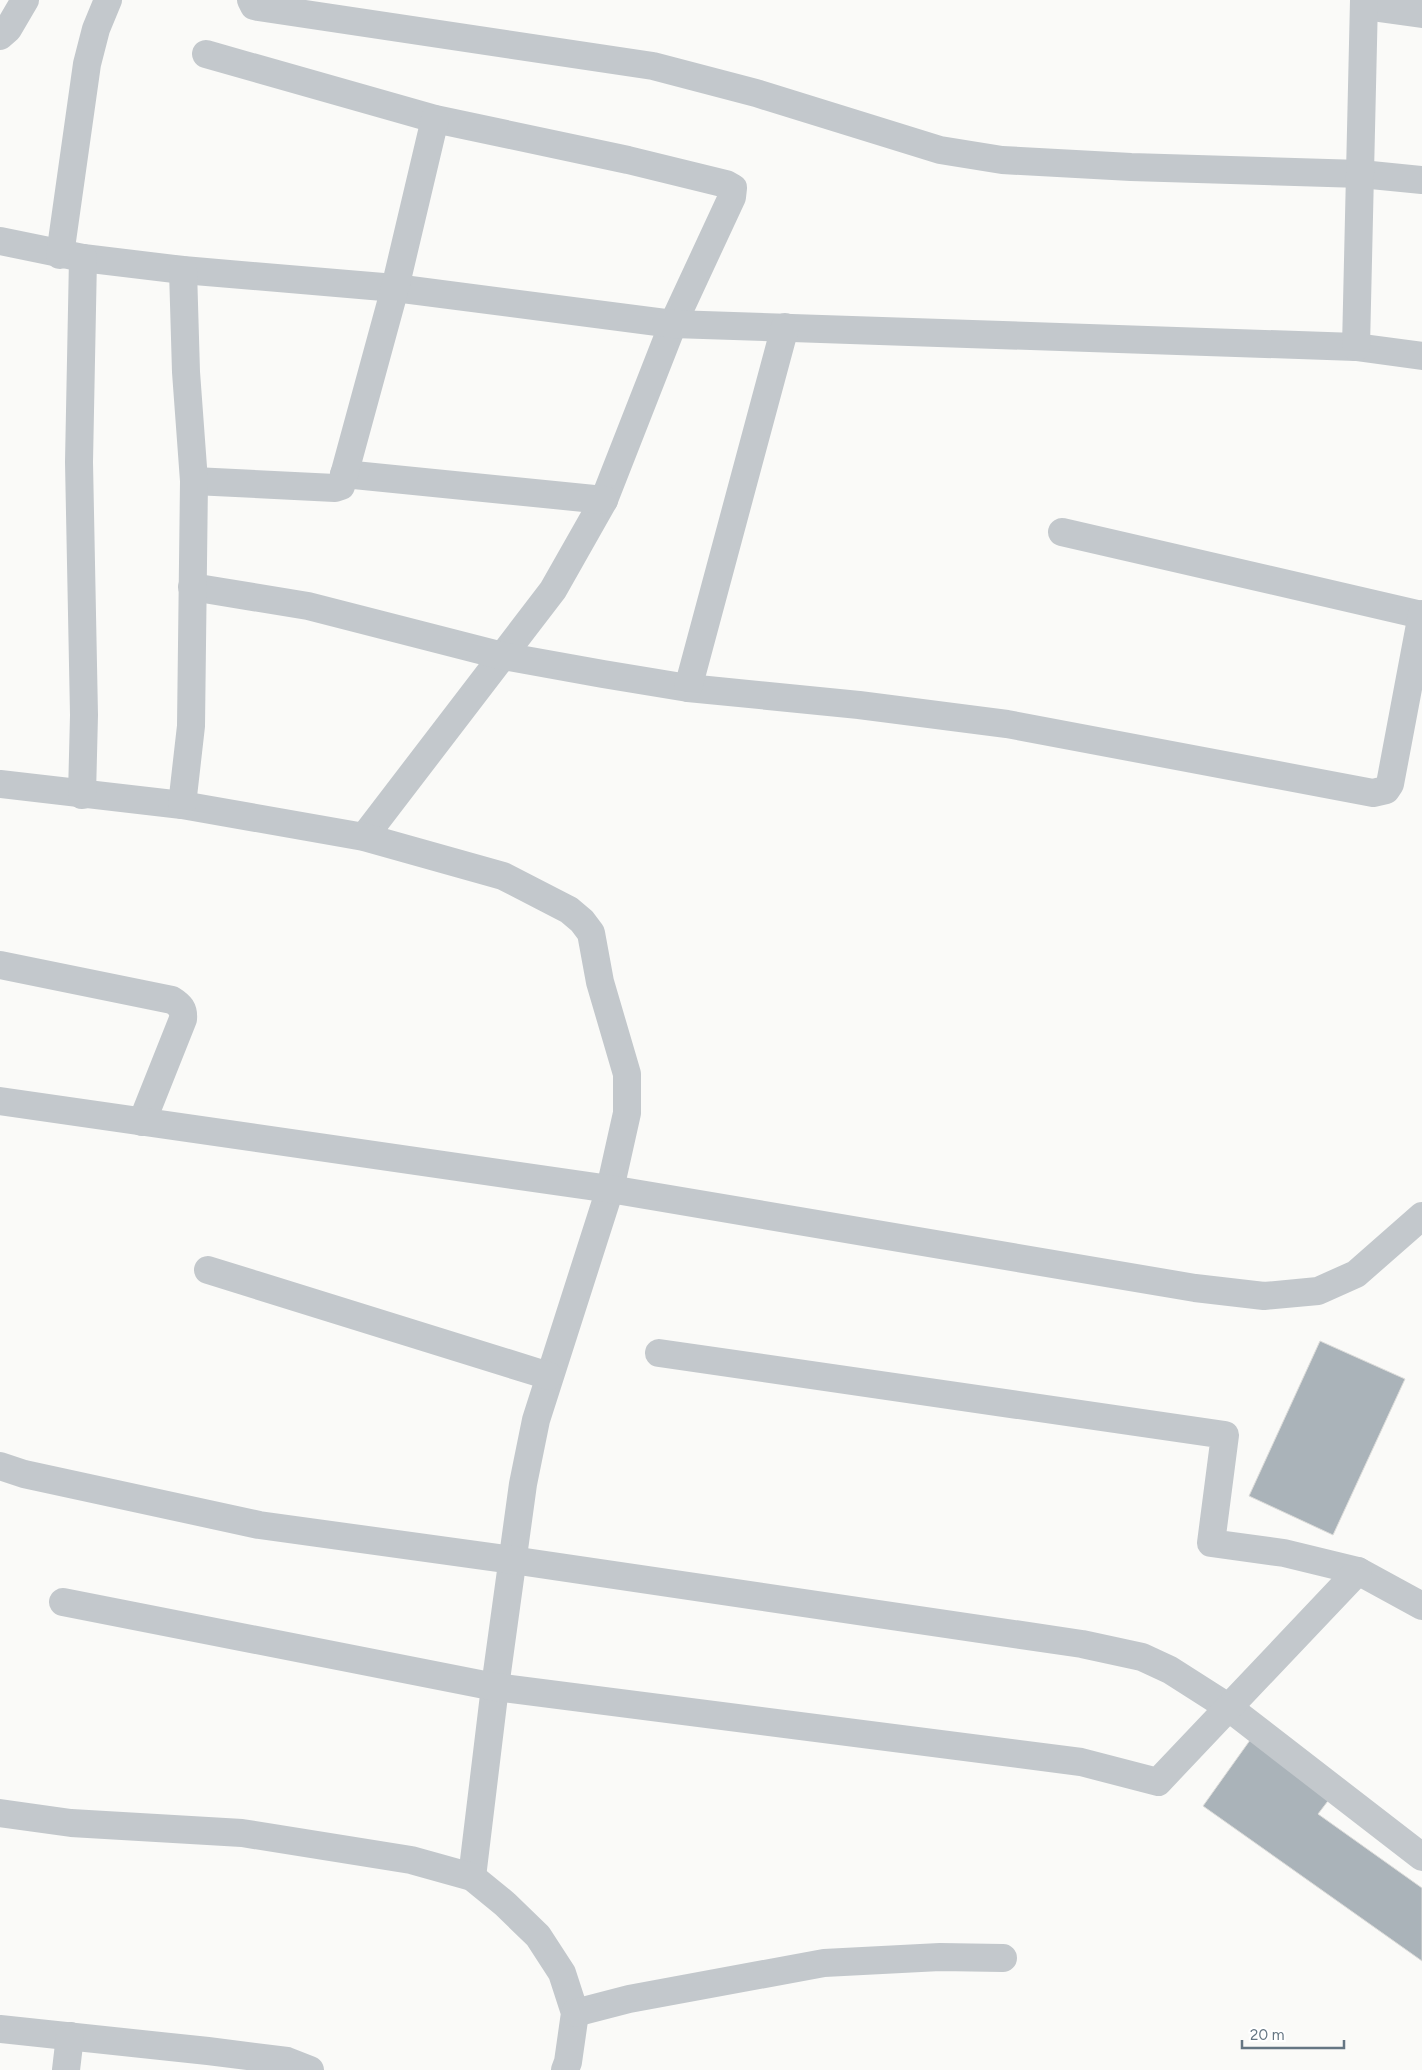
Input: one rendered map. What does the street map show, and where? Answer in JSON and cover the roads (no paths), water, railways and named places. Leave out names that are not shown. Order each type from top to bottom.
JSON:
[{"type":"street","points":[[0,36],[8,29],[25,0]]},
{"type":"street","points":[[82,795],[84,715],[79,462],[72,256],[87,64],[96,29],[108,0]]},
{"type":"street","points":[[251,0],[254,6],[258,7],[653,66],[756,92],[940,150],[1002,160],[1131,167],[1361,174],[1422,180]]},
{"type":"street","points":[[1356,348],[1364,3],[1422,14]]},
{"type":"street","points":[[206,54],[435,119],[628,160],[733,188],[732,197],[673,324],[604,500],[553,590],[364,837]]},
{"type":"street","points":[[194,481],[335,488],[341,486],[395,288],[435,119]]},
{"type":"street","points":[[0,241],[72,256],[183,270],[395,288],[673,324],[1356,348],[1422,356]]},
{"type":"street","points":[[182,805],[191,726],[194,481],[186,372],[183,270]]},
{"type":"street","points":[[688,688],[785,328]]},
{"type":"street","points":[[344,474],[604,500]]},
{"type":"street","points":[[192,586],[308,606],[503,656],[688,688],[859,705],[1007,724],[1373,793],[1380,793],[1386,790],[1390,784],[1422,615],[1062,532]]},
{"type":"street","points":[[0,784],[82,795],[182,805],[364,837],[503,876],[569,910],[582,920],[590,933],[600,982],[627,1074],[628,1113],[610,1189],[536,1420],[523,1484],[512,1560],[472,1877]]},
{"type":"street","points":[[0,964],[172,1000],[180,1005],[183,1019],[142,1122]]},
{"type":"street","points":[[0,1101],[610,1189],[1195,1288],[1264,1296],[1318,1291],[1356,1274],[1422,1216]]},
{"type":"street","points":[[208,1270],[549,1376]]},
{"type":"street","points":[[659,1354],[1225,1435],[1211,1543],[1284,1553],[1358,1571],[1422,1606]]},
{"type":"street","points":[[0,1466],[24,1474],[258,1526],[512,1560],[1112,1649],[1142,1656],[1170,1670],[1228,1707],[1422,1857]]},
{"type":"street","points":[[63,1602],[495,1687],[1081,1762],[1158,1782],[1358,1571]]},
{"type":"street","points":[[0,1812],[72,1823],[242,1833],[411,1860],[472,1877],[505,1904],[538,1936],[562,1973],[575,2013],[568,2062],[565,2070]]},
{"type":"street","points":[[575,2013],[629,2000],[824,1963],[940,1957],[1003,1958]]},
{"type":"street","points":[[0,2029],[287,2061],[310,2070]]},
{"type":"street","points":[[66,2070],[70,2036]]}]
